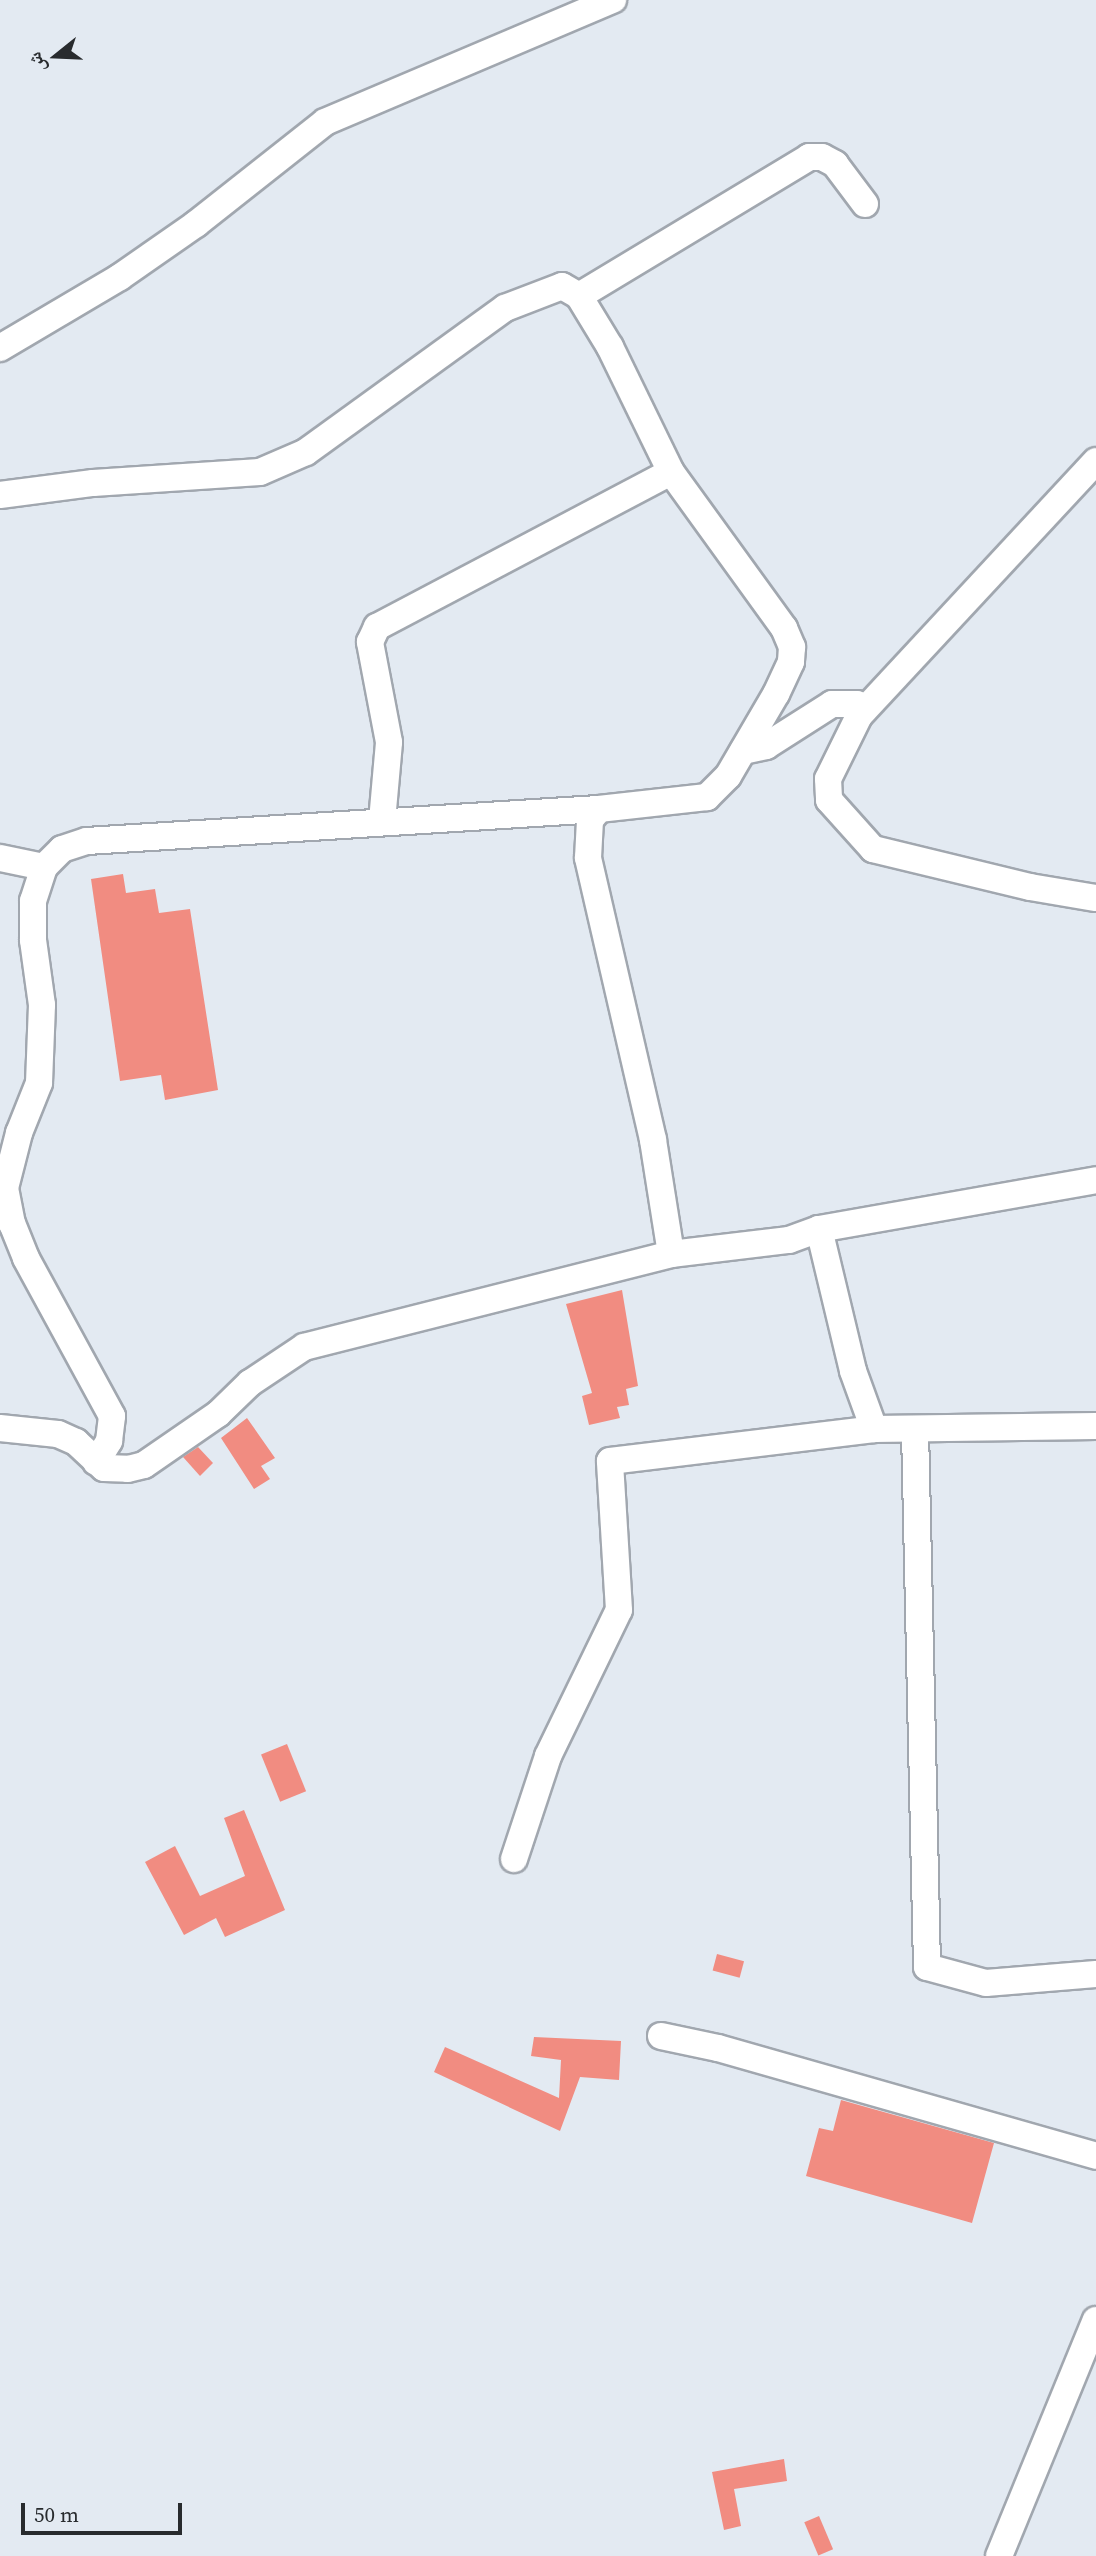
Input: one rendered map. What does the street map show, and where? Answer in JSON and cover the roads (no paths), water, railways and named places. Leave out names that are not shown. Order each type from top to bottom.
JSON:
[{"type":"street","points":[[0,348],[120,277],[185,232],[325,122],[613,0]]},
{"type":"street","points":[[579,296],[809,157],[822,156],[835,164],[865,204]]},
{"type":"street","points":[[0,495],[93,483],[260,472],[306,452],[505,308],[562,286],[579,296],[610,347],[671,472],[785,628],[792,647],[791,662],[743,751],[728,776],[707,797],[599,809],[87,841],[62,849],[44,867],[33,901],[33,940],[42,1005],[39,1083],[19,1133],[5,1188],[12,1224],[26,1258],[113,1416],[108,1441],[96,1462]]},
{"type":"street","points":[[1096,461],[859,716],[836,755],[828,779],[829,800],[873,849],[1030,887],[1096,898]]},
{"type":"street","points":[[382,821],[389,742],[370,642],[377,628],[671,472]]},
{"type":"street","points":[[743,751],[766,746],[832,704],[857,704],[859,716]]},
{"type":"street","points":[[599,809],[590,820],[588,858],[616,994],[653,1140],[671,1254]]},
{"type":"street","points":[[0,858],[44,867]]},
{"type":"street","points":[[0,1428],[58,1434],[76,1442],[96,1462],[112,1471],[144,1465],[304,1347],[671,1254],[683,1256],[789,1240],[819,1229],[1096,1180]]},
{"type":"street","points":[[819,1229],[853,1371],[874,1429]]},
{"type":"street","points":[[514,1859],[548,1756],[619,1610],[610,1461],[874,1429],[1096,1426]]},
{"type":"street","points":[[915,1430],[927,1967],[986,1983],[1096,1975]]},
{"type":"street","points":[[661,2036],[718,2048],[1096,2156]]},
{"type":"street","points":[[999,2556],[1096,2320]]}]
